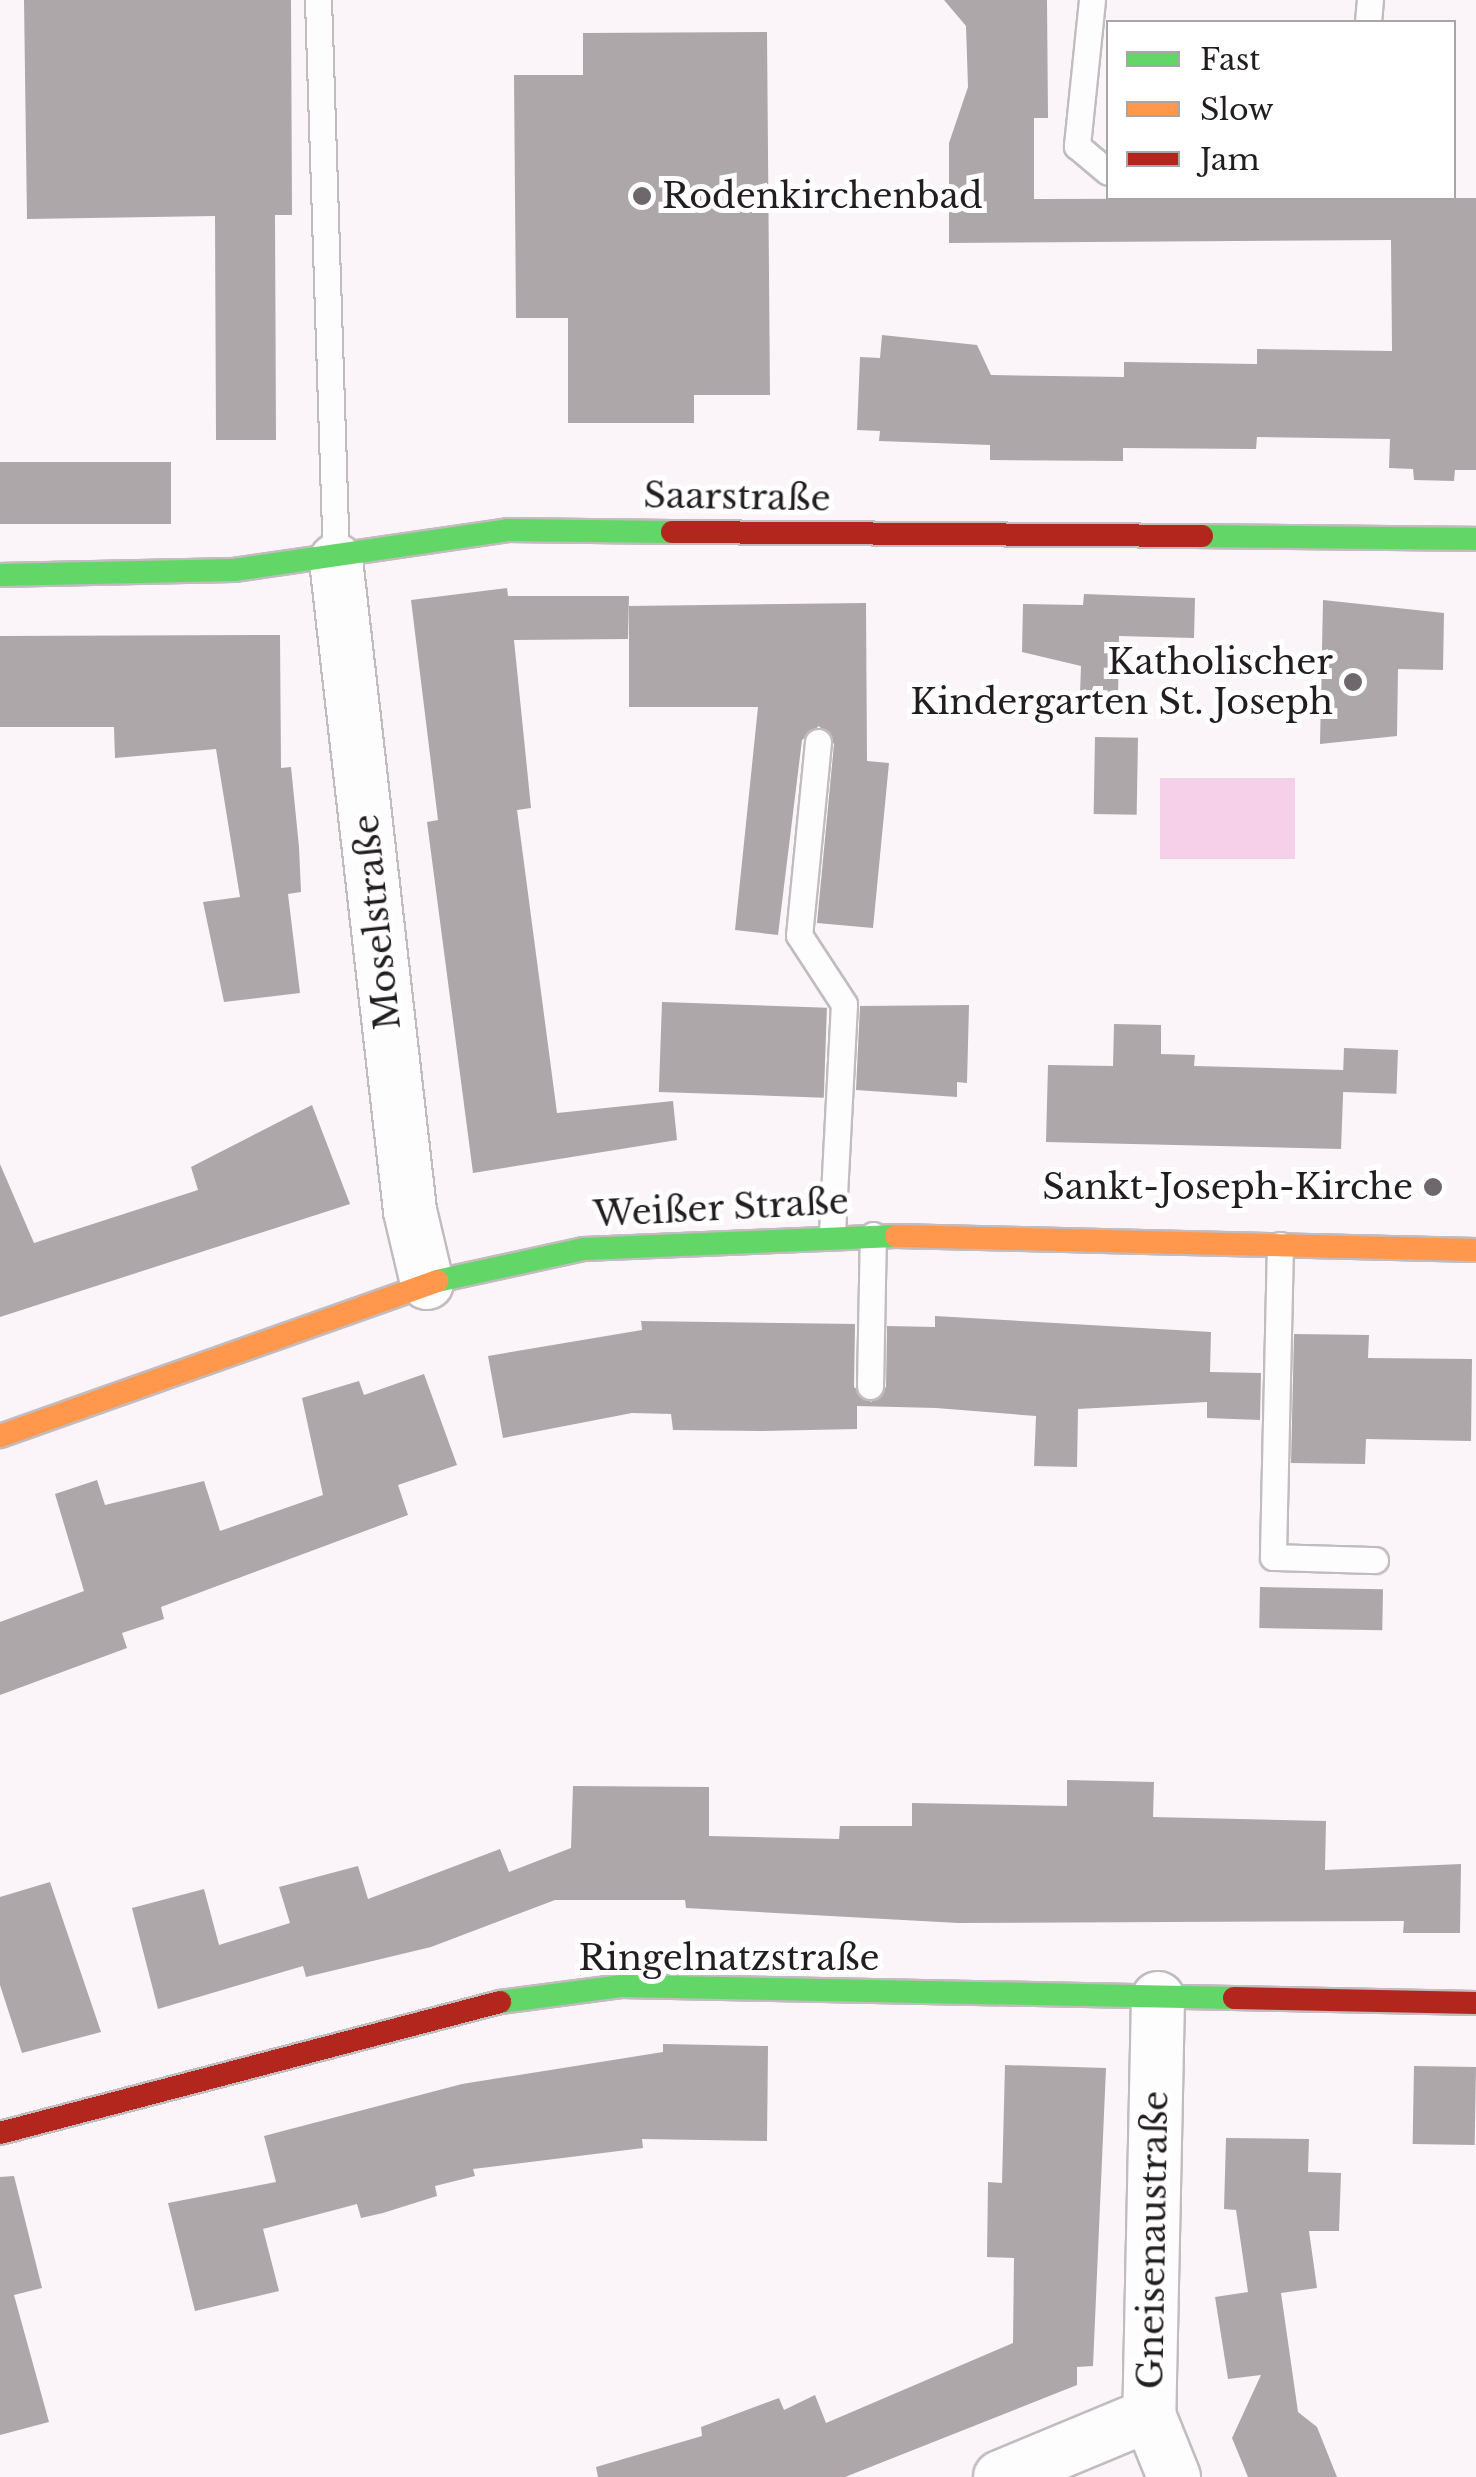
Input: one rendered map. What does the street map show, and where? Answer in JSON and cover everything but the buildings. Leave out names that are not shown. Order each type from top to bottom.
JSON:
[{"type":"street","name":"Saarstraße","points":[[0,575],[336,560],[508,530],[1476,539]]},
{"type":"street","name":"Moselstraße","points":[[336,560],[410,1211],[427,1283]]},
{"type":"street","name":"Weißer Straße","points":[[0,1436],[427,1283],[584,1249],[832,1234],[1476,1250]]},
{"type":"street","name":"Ringelnatzstraße","points":[[0,2133],[501,2002],[621,1986],[1476,2003]]},
{"type":"street","name":"Gneisenaustraße","points":[[1158,1998],[1150,2415],[1174,2477]]},
{"type":"street","points":[[1000,2477],[1150,2415]]},
{"type":"lane","points":[[318,0],[336,560]]},
{"type":"lane","points":[[1092,0],[1077,146],[1106,170]]},
{"type":"lane","points":[[818,742],[799,935],[844,1004],[832,1234]]},
{"type":"lane","points":[[870,1386],[873,1235]]},
{"type":"lane","points":[[1280,1246],[1273,1558],[1375,1560]]},
{"type":"shaded area","points":[[1160,778],[1295,778],[1295,859],[1160,859]]},
{"type":"traffic: fast","points":[[0,575],[234,570],[508,530],[672,532]]},
{"type":"traffic: fast","points":[[1202,536],[1476,539]]},
{"type":"traffic: fast","points":[[437,1281],[584,1249],[896,1236]]},
{"type":"traffic: fast","points":[[500,2002],[621,1986],[1234,1998]]},
{"type":"traffic: slow","points":[[896,1236],[1476,1250]]},
{"type":"traffic: slow","points":[[0,1436],[437,1281]]},
{"type":"traffic: jam","points":[[672,532],[1202,536]]},
{"type":"traffic: jam","points":[[1234,1998],[1476,2003]]},
{"type":"traffic: jam","points":[[0,2133],[500,2002]]},
{"type":"place","name":"Rodenkirchenbad","points":[[642,196]]},
{"type":"place","name":"Katholischer Kindergarten St. Joseph","points":[[1353,682]]},
{"type":"place","name":"Sankt-Joseph-Kirche","points":[[1433,1187]]}]
